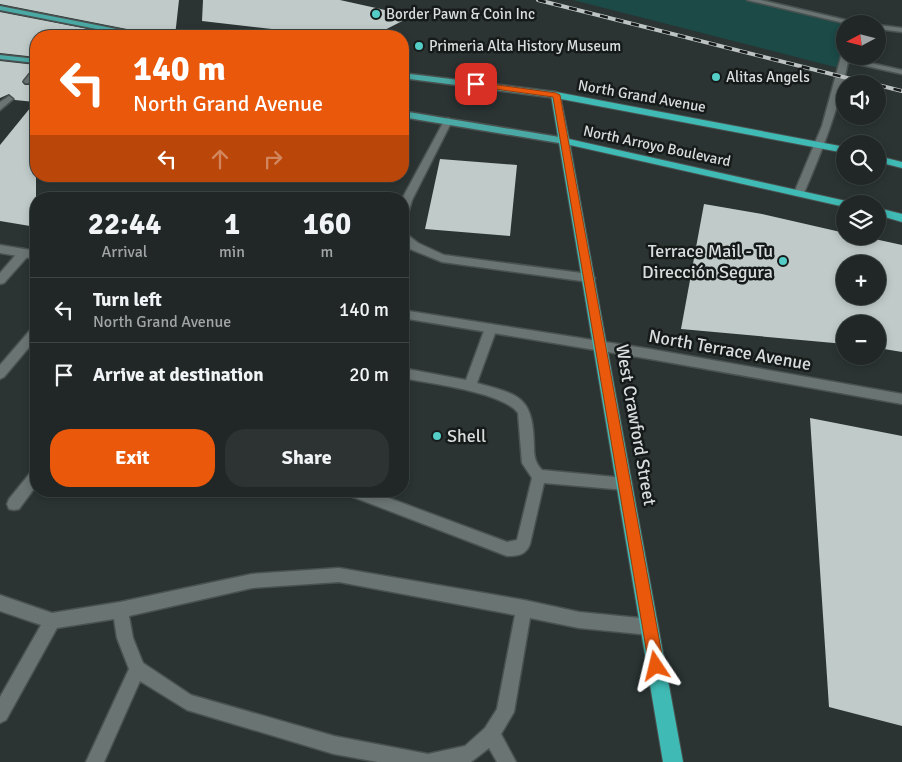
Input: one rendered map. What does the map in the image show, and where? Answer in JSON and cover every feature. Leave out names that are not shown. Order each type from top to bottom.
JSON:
[{"type":"highway","name":"North Grand Avenue","points":[[556,95],[836,148]]},
{"type":"highway","name":"West Crawford Street","points":[[556,95],[673,762]]},
{"type":"highway","name":"North Arroyo Boulevard","points":[[565,141],[836,202]]},
{"type":"highway","points":[[886,160],[902,165]]},
{"type":"highway","points":[[886,214],[902,218]]},
{"type":"main road","points":[[0,8],[112,30]]},
{"type":"main road","points":[[0,57],[30,60]]},
{"type":"main road","name":"North Grand Avenue","points":[[409,76],[556,95]]},
{"type":"main road","name":"North Arroyo Boulevard","points":[[409,115],[565,141]]},
{"type":"street","points":[[751,0],[836,19]]},
{"type":"street","points":[[886,28],[902,30]]},
{"type":"street","points":[[799,193],[821,144],[843,65]]},
{"type":"street","points":[[875,65],[902,72]]},
{"type":"street","points":[[0,107],[9,99]]},
{"type":"street","points":[[409,196],[448,121]]},
{"type":"street","points":[[409,242],[414,246],[442,258],[589,278]]},
{"type":"street","points":[[0,250],[30,254]]},
{"type":"street","points":[[0,280],[24,253]]},
{"type":"street","name":"North Terrace Avenue","points":[[409,315],[600,346],[902,399]]},
{"type":"street","points":[[469,386],[491,328]]},
{"type":"street","points":[[0,374],[30,338]]},
{"type":"street","points":[[369,497],[506,548],[518,549],[523,544],[538,476],[530,465],[527,452],[526,416],[521,407],[507,399],[469,386],[409,374]]},
{"type":"street","points":[[538,476],[625,484]]},
{"type":"street","points":[[14,504],[30,484]]},
{"type":"street","points":[[0,603],[52,621],[120,610],[252,581],[339,575],[524,608],[579,620],[650,627]]},
{"type":"street","points":[[431,762],[468,754],[490,734],[505,712],[524,608]]},
{"type":"street","points":[[120,610],[125,638],[137,669],[187,702],[334,745],[426,762]]},
{"type":"street","points":[[0,714],[52,621]]},
{"type":"street","points":[[95,762],[137,669]]},
{"type":"street","points":[[490,734],[507,762]]},
{"type":"shaded area","points":[[573,0],[751,0],[836,20],[836,65],[844,65],[843,69]]},
{"type":"building","points":[[0,0],[179,0],[176,30],[132,30],[0,4]]},
{"type":"building","points":[[203,0],[340,0],[412,16],[385,30],[281,30],[202,21]]},
{"type":"building","points":[[0,12],[93,30],[30,30],[30,56],[0,53]]},
{"type":"building","points":[[0,61],[30,64],[30,72],[22,82],[25,85],[30,85],[30,102],[15,100],[9,94],[0,98]]},
{"type":"building","points":[[30,108],[30,182],[36,182],[36,192],[30,192],[30,226],[0,221],[0,145]]},
{"type":"building","points":[[440,159],[517,165],[510,236],[425,229]]},
{"type":"building","points":[[704,204],[762,214],[836,231],[836,245],[886,245],[886,241],[902,245],[902,352],[886,349],[886,315],[836,315],[836,343],[681,329]]},
{"type":"building","points":[[810,418],[902,436],[902,726],[829,707]]},
{"type":"railway","points":[[538,0],[836,75]]},
{"type":"railway","points":[[886,87],[902,91]]},
{"type":"place","name":"Border Pawn & Coin Inc","points":[[376,14]]},
{"type":"place","name":"Primeria Alta History Museum","points":[[419,46]]},
{"type":"place","name":"Alitas Angels","points":[[716,77]]},
{"type":"place","name":"Terrace Mail - Tu Dirección Segura","points":[[783,261]]},
{"type":"place","name":"Shell","points":[[437,436]]},
{"type":"route","points":[[476,84],[556,95],[656,666]]}]
